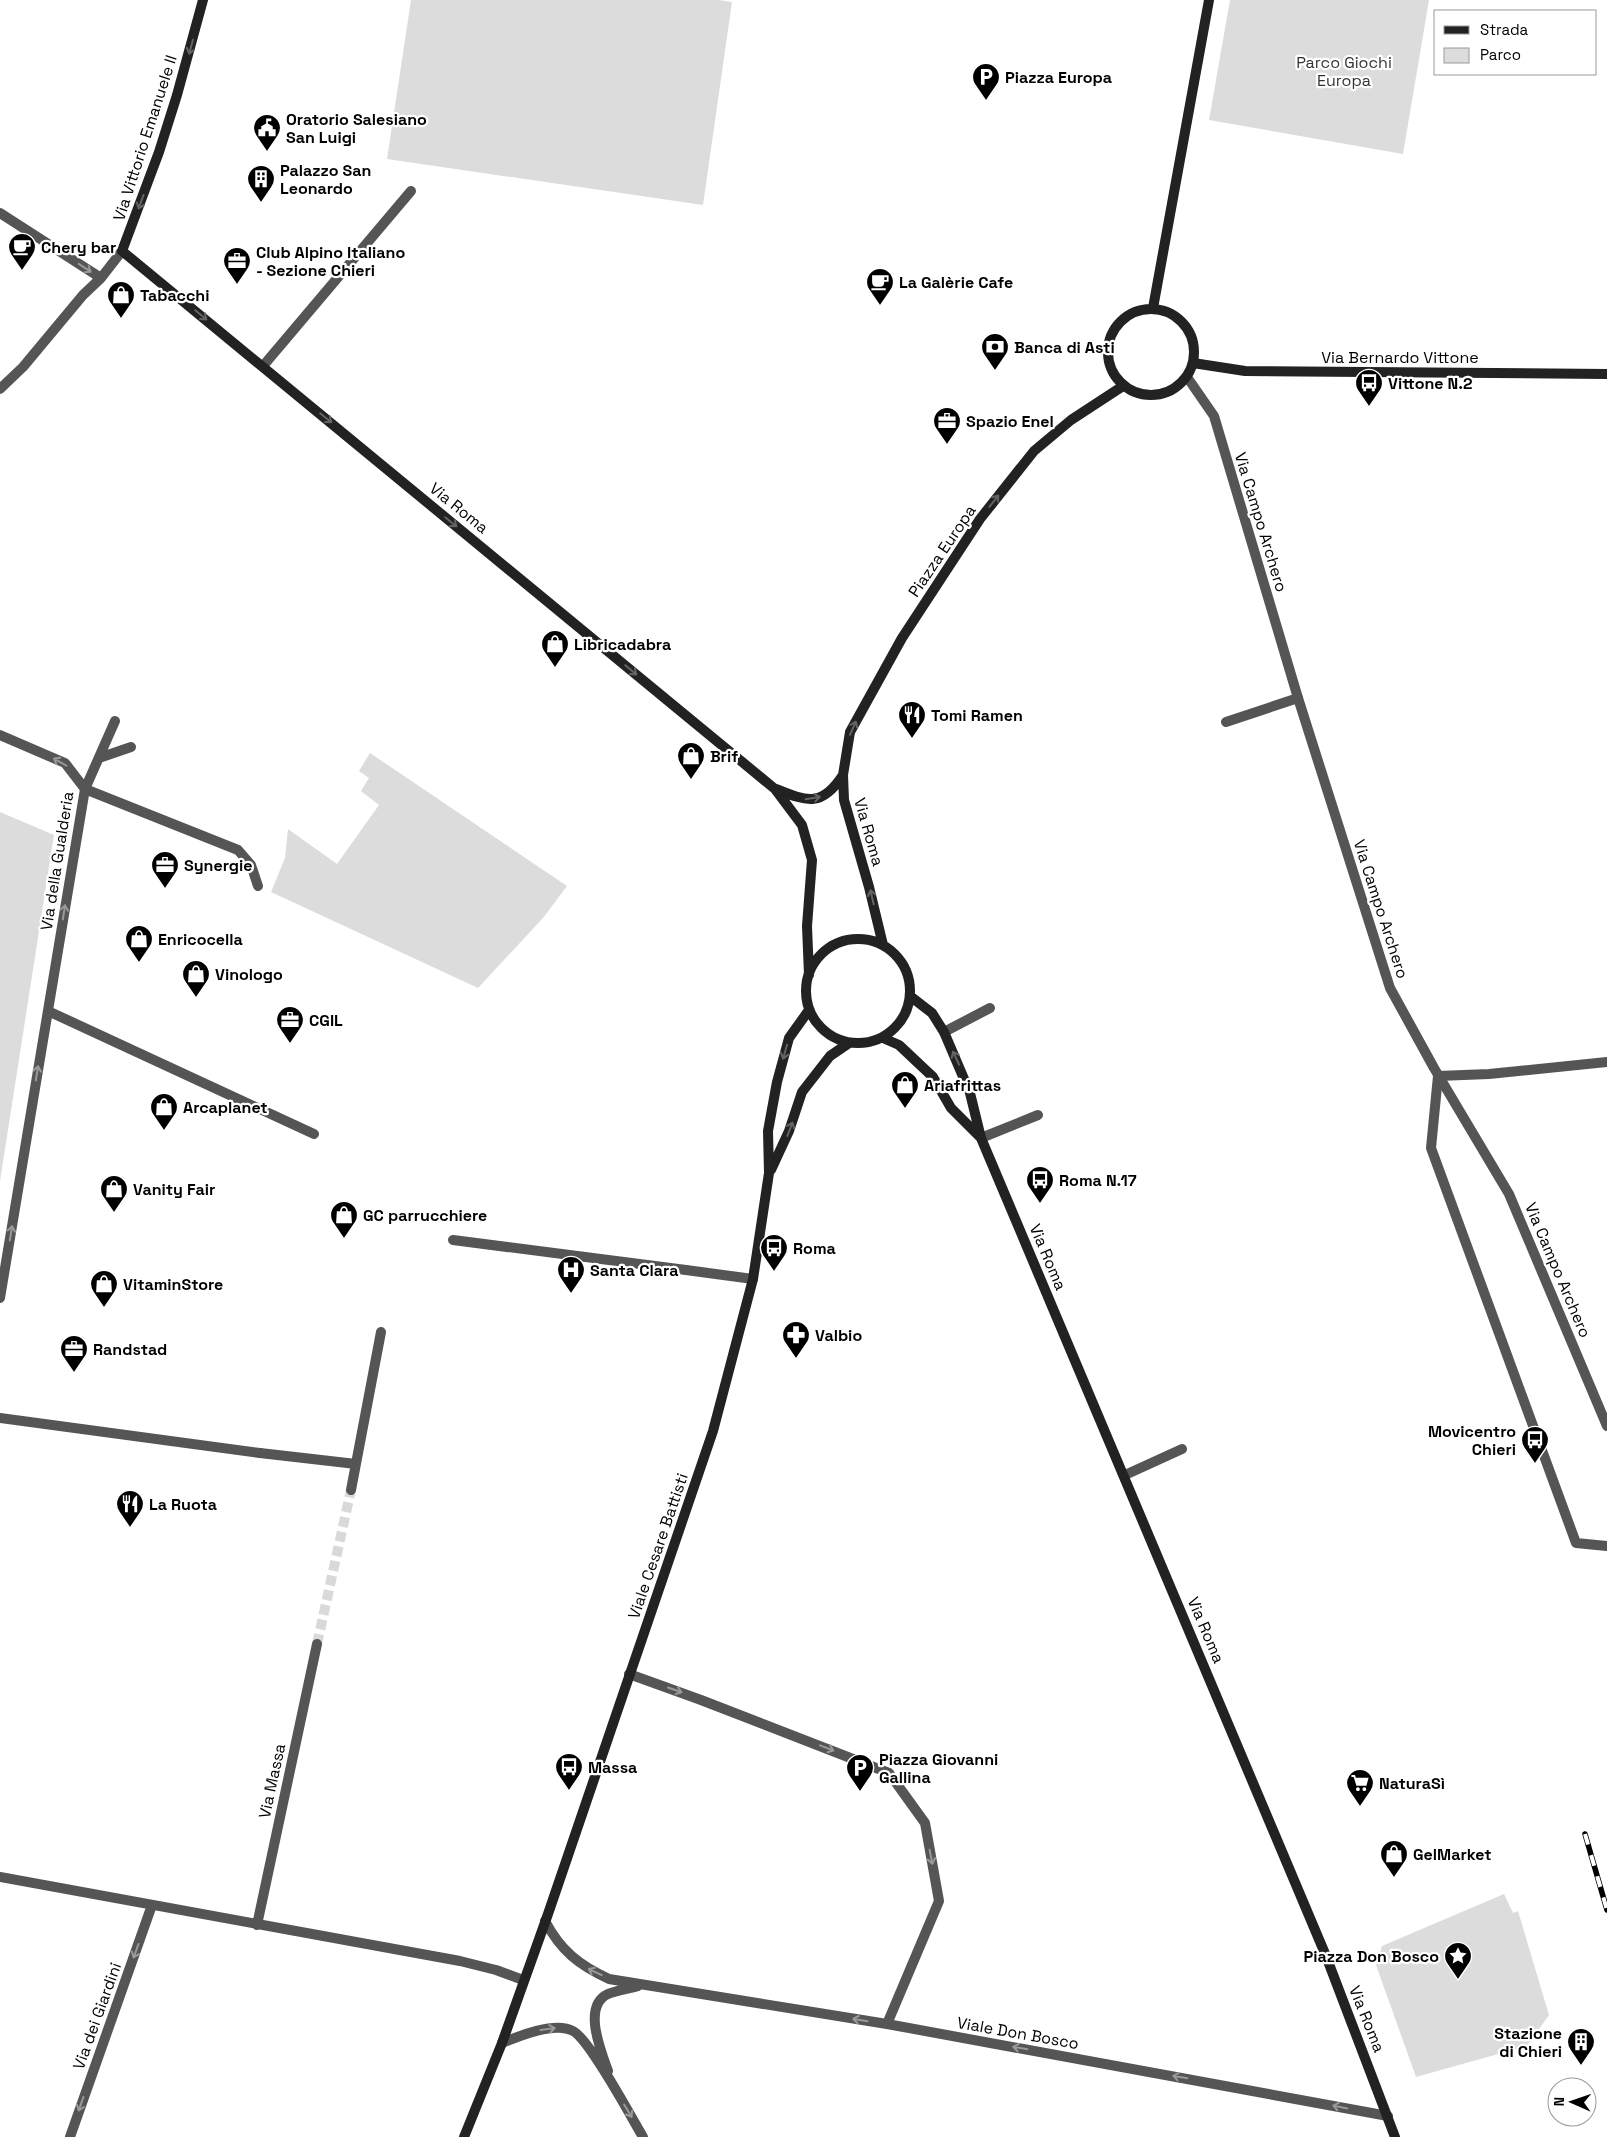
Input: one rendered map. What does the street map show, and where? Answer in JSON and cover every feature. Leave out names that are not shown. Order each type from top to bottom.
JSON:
[{"type":"street","name":"Via Vittorio Emanuele II","points":[[0,389],[24,367],[83,295],[101,278],[122,250],[167,128],[204,0]]},
{"type":"street","points":[[1153,308],[1209,0]]},
{"type":"street","points":[[263,366],[411,191]]},
{"type":"street","points":[[0,213],[101,278]]},
{"type":"street","name":"Via Roma","points":[[122,250],[775,789],[802,826],[812,860],[807,926],[809,975]]},
{"type":"street","points":[[1153,308],[1177,317],[1186,326],[1192,338],[1194,350],[1193,364],[1187,377],[1177,387],[1150,396],[1136,393],[1123,386],[1114,375],[1108,363],[1107,349],[1111,335],[1118,324],[1128,315],[1140,310],[1153,308]]},
{"type":"street","name":"Via Bernardo Vittone","points":[[1193,364],[1245,371],[1607,374]]},
{"type":"street","name":"Via Campo Archero","points":[[1187,377],[1214,416],[1298,698],[1390,988],[1438,1076],[1509,1194],[1607,1426]]},
{"type":"street","name":"Piazza Europa","points":[[843,775],[850,732],[902,638],[980,519],[1034,451],[1071,420],[1123,386]]},
{"type":"street","points":[[1226,722],[1298,698]]},
{"type":"street","points":[[115,721],[85,789],[238,850],[251,865],[258,886]]},
{"type":"street","name":"Via della Gualderia","points":[[0,735],[65,763],[85,789],[0,1298]]},
{"type":"street","points":[[99,758],[131,746]]},
{"type":"street","name":"Via Roma","points":[[775,789],[802,800],[820,798],[833,790],[843,775]]},
{"type":"street","name":"Via Roma","points":[[843,775],[844,800],[869,887],[882,945]]},
{"type":"street","points":[[853,939],[867,940],[882,945],[894,953],[904,966],[909,980],[910,996],[906,1012],[896,1027],[883,1038],[866,1043],[849,1043],[832,1037],[818,1026],[809,1010],[806,991],[809,975],[820,956],[839,943],[853,939]]},
{"type":"street","name":"Via Roma","points":[[910,996],[932,1013],[944,1032],[970,1093],[981,1138],[1125,1475],[1326,1956],[1395,2137]]},
{"type":"street","points":[[944,1032],[990,1008]]},
{"type":"street","name":"Viale Cesare Battisti","points":[[523,1980],[713,1431],[753,1279],[769,1173],[768,1131],[777,1082],[789,1038],[809,1010]]},
{"type":"street","points":[[48,1011],[314,1134]]},
{"type":"street","name":"Via Roma","points":[[883,1038],[899,1045],[933,1077],[951,1108],[981,1138]]},
{"type":"street","name":"Viale Cesare Battisti","points":[[769,1173],[789,1132],[802,1092],[830,1056],[849,1043]]},
{"type":"street","points":[[1607,1062],[1489,1074],[1438,1076],[1431,1148],[1576,1543],[1607,1546]]},
{"type":"street","points":[[981,1138],[1038,1115]]},
{"type":"street","points":[[453,1240],[753,1279]]},
{"type":"street","points":[[351,1490],[381,1332]]},
{"type":"street","points":[[0,1418],[356,1464]]},
{"type":"street","points":[[1125,1475],[1182,1450]]},
{"type":"street","name":"Via Massa","points":[[257,1924],[317,1644]]},
{"type":"street","points":[[630,1674],[889,1773],[925,1823],[939,1901],[887,2024]]},
{"type":"street","points":[[0,1877],[460,1961],[496,1970],[523,1980],[502,2043],[464,2137]]},
{"type":"street","name":"Via dei Giardini","points":[[70,2137],[152,1905]]},
{"type":"street","name":"Viale Don Bosco","points":[[545,1921],[554,1937],[567,1953],[587,1969],[609,1978],[642,1985],[887,2024],[1388,2116]]},
{"type":"street","name":"Viale Don Bosco","points":[[612,2084],[597,2036],[594,2018],[596,2005],[606,1995],[642,1985]]},
{"type":"street","points":[[502,2043],[539,2030],[558,2028],[573,2031],[587,2046],[643,2137]]},
{"type":"green space","points":[[411,0],[719,0],[732,2],[703,205],[387,159]]},
{"type":"green space","name":"Parco Giochi Europa","points":[[1230,0],[1429,0],[1403,154],[1209,120]]},
{"type":"green space","points":[[370,753],[567,886],[543,918],[478,988],[271,892],[285,858],[288,829],[337,864],[379,805],[361,791],[369,778],[359,771]]},
{"type":"green space","points":[[0,812],[54,835],[0,1181]]},
{"type":"green space","points":[[1504,1894],[1513,1913],[1518,1911],[1549,2015],[1527,2046],[1416,2077],[1376,1965],[1382,1946]]},
{"type":"tunnel","points":[[317,1644],[351,1490]]},
{"type":"railway","points":[[1585,1834],[1607,1910]]},
{"type":"place","name":"Piazza Europa","points":[[986,101]]},
{"type":"place","name":"Oratorio Salesiano San Luigi","points":[[267,152]]},
{"type":"place","name":"Palazzo San Leonardo","points":[[261,203]]},
{"type":"place","name":"Chery bar","points":[[22,271]]},
{"type":"place","name":"Club Alpino Italiano - Sezione Chieri","points":[[237,285]]},
{"type":"place","name":"La Galèrie Cafe","points":[[880,306]]},
{"type":"place","name":"Tabacchi","points":[[121,319]]},
{"type":"place","name":"Banca di Asti","points":[[995,371]]},
{"type":"place","name":"Vittone N.2","points":[[1369,407]]},
{"type":"place","name":"Spazio Enel","points":[[947,445]]},
{"type":"place","name":"Libricadabra","points":[[555,668]]},
{"type":"place","name":"Tomi Ramen","points":[[912,739]]},
{"type":"place","name":"Brif","points":[[691,780]]},
{"type":"place","name":"Synergie","points":[[165,889]]},
{"type":"place","name":"Enricocella","points":[[139,963]]},
{"type":"place","name":"Vinologo","points":[[196,998]]},
{"type":"place","name":"CGIL","points":[[290,1044]]},
{"type":"place","name":"Ariafrittas","points":[[905,1109]]},
{"type":"place","name":"Arcaplanet","points":[[164,1131]]},
{"type":"place","name":"Roma N.17","points":[[1040,1204]]},
{"type":"place","name":"Vanity Fair","points":[[114,1213]]},
{"type":"place","name":"GC parrucchiere","points":[[344,1239]]},
{"type":"place","name":"Roma","points":[[774,1272]]},
{"type":"place","name":"Santa Clara","points":[[571,1294]]},
{"type":"place","name":"VitaminStore","points":[[104,1308]]},
{"type":"place","name":"Valbio","points":[[796,1359]]},
{"type":"place","name":"Randstad","points":[[74,1373]]},
{"type":"place","name":"Movicentro Chieri","points":[[1535,1464]]},
{"type":"place","name":"La Ruota","points":[[130,1528]]},
{"type":"place","name":"Massa","points":[[569,1791]]},
{"type":"place","name":"Piazza Giovanni Gallina","points":[[860,1792]]},
{"type":"place","name":"NaturaSì","points":[[1360,1807]]},
{"type":"place","name":"GelMarket","points":[[1394,1878]]},
{"type":"place","name":"Piazza Don Bosco","points":[[1458,1980]]},
{"type":"place","name":"Stazione di Chieri","points":[[1581,2066]]}]
